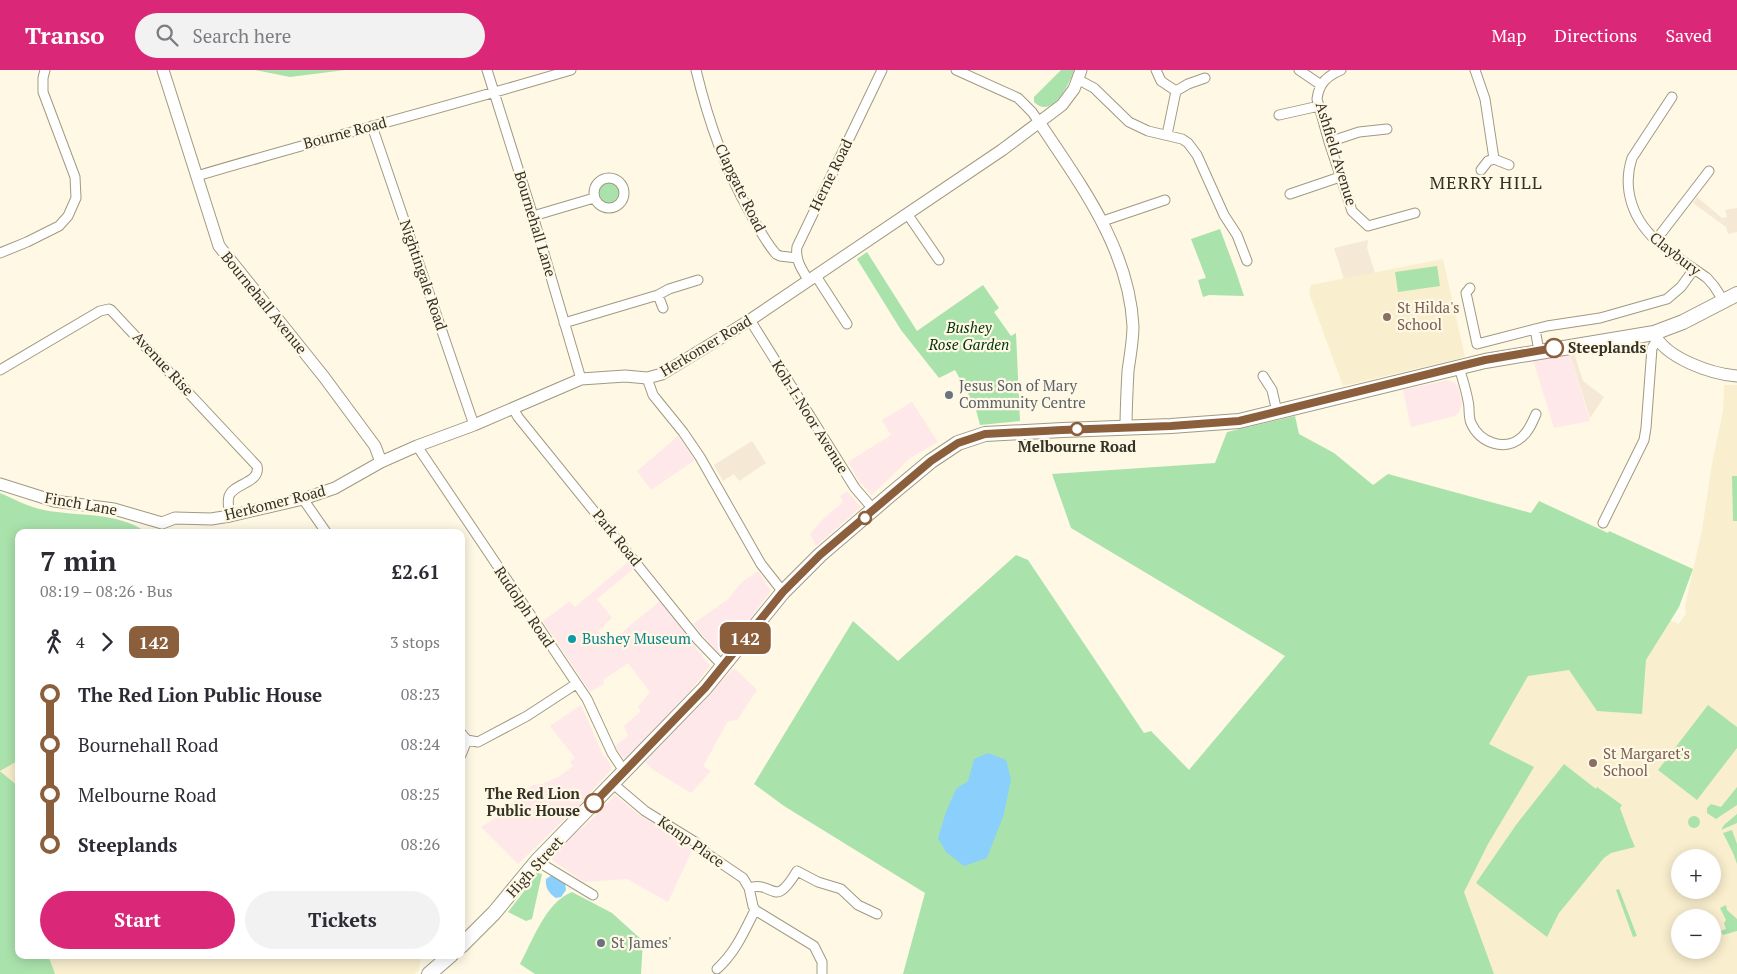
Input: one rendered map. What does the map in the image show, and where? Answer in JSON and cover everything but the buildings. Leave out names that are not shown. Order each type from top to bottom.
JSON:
[{"type":"main road","name":"High Street","points":[[465,942],[494,913],[537,861],[680,716],[783,592],[820,555],[947,449],[972,438],[995,434],[1239,421],[1485,360],[1655,336],[1737,294]]},
{"type":"main road","points":[[430,974],[445,959]]},
{"type":"street","points":[[0,253],[58,226],[72,210],[76,198],[75,177],[43,92],[45,70]]},
{"type":"street","name":"Bournehall Avenue","points":[[163,70],[219,246],[324,377],[375,446],[381,462]]},
{"type":"street","name":"Bournehall Lane","points":[[487,70],[533,216],[581,379]]},
{"type":"street","points":[[495,93],[571,70]]},
{"type":"street","name":"Clapgate Road","points":[[696,70],[713,132],[727,168],[743,200],[776,254],[797,258]]},
{"type":"street","name":"Herne Road","points":[[797,258],[797,247],[882,70]]},
{"type":"street","points":[[956,70],[1018,98],[1032,112],[1103,221],[1117,254],[1127,286],[1131,310],[1133,328],[1127,387],[1126,428]]},
{"type":"street","points":[[1156,70],[1161,81],[1176,91]]},
{"type":"street","points":[[1299,70],[1321,85]]},
{"type":"street","name":"Ashfield Avenue","points":[[1341,70],[1329,76],[1321,85],[1318,93],[1319,106],[1352,211],[1368,226],[1415,214]]},
{"type":"street","points":[[1475,70],[1485,99],[1494,159]]},
{"type":"street","points":[[1080,75],[1129,122],[1148,131],[1182,139],[1188,143],[1197,155],[1224,215],[1237,234],[1247,261]]},
{"type":"street","name":"Herkomer Road","points":[[163,528],[176,518],[230,516],[303,499],[335,488],[381,462],[417,446],[581,379],[624,376],[647,378],[662,374],[750,320],[1002,150],[1062,105],[1071,94],[1080,75]]},
{"type":"street","points":[[1167,135],[1176,91],[1205,78]]},
{"type":"street","name":"Bourne Road","points":[[197,176],[495,93]]},
{"type":"street","name":"Claybury","points":[[1672,97],[1632,158],[1627,182],[1632,209],[1645,231],[1714,286],[1723,300]]},
{"type":"street","points":[[1279,115],[1319,106]]},
{"type":"street","name":"Nightingale Road","points":[[372,126],[474,424]]},
{"type":"street","points":[[1329,142],[1359,132],[1387,129]]},
{"type":"street","points":[[1481,170],[1488,161],[1494,159],[1510,165]]},
{"type":"street","points":[[1656,240],[1709,171]]},
{"type":"street","points":[[1290,194],[1340,177]]},
{"type":"street","points":[[533,216],[594,198]]},
{"type":"street","points":[[1103,221],[1165,200]]},
{"type":"street","points":[[908,215],[939,260]]},
{"type":"street","points":[[797,258],[800,267],[812,279],[847,324]]},
{"type":"street","points":[[1470,288],[1466,293],[1477,344],[1535,329],[1600,318],[1667,299],[1681,287],[1694,269]]},
{"type":"street","points":[[564,323],[658,295],[669,289],[698,280]]},
{"type":"street","points":[[658,295],[663,308]]},
{"type":"street","name":"Avenue Rise","points":[[0,370],[100,311],[111,310],[257,466],[256,476],[237,487],[230,494],[228,504],[230,516]]},
{"type":"street","name":"Koh-I-Noor Avenue","points":[[750,320],[855,488],[874,510]]},
{"type":"street","points":[[1535,329],[1539,351]]},
{"type":"street","points":[[1603,523],[1644,440],[1652,348],[1655,336],[1690,364],[1712,373],[1737,376]]},
{"type":"street","points":[[1459,367],[1469,401],[1470,421],[1475,431],[1486,440],[1500,445],[1516,442],[1526,433],[1536,414]]},
{"type":"street","points":[[1263,376],[1272,390],[1277,412]]},
{"type":"street","points":[[647,378],[653,395],[684,432],[700,456],[761,564],[783,592]]},
{"type":"street","name":"Park Road","points":[[513,408],[518,417],[698,640],[723,666]]},
{"type":"street","name":"Rudolph Road","points":[[417,446],[587,699],[612,753],[624,771]]},
{"type":"street","name":"Finch Lane","points":[[0,484],[39,497],[114,510],[163,528]]},
{"type":"street","points":[[303,499],[324,529]]},
{"type":"street","points":[[465,737],[478,742],[527,716],[576,684]]},
{"type":"street","name":"Kemp Place","points":[[612,783],[645,811],[696,842],[706,853],[743,878],[749,888],[752,906],[755,910]]},
{"type":"street","points":[[537,861],[593,894]]},
{"type":"street","points":[[749,888],[756,887],[780,892],[787,886],[797,871],[818,882],[841,889],[858,905],[877,914]]},
{"type":"street","points":[[717,969],[734,950],[755,910],[814,946],[822,962],[822,974]]},
{"type":"shaded area","points":[[1697,197],[1722,218],[1727,217],[1725,210],[1737,208],[1737,232],[1728,234],[1726,227],[1693,203]]},
{"type":"shaded area","points":[[1368,240],[1367,248],[1375,273],[1344,279],[1334,248]]},
{"type":"shaded area","name":"St Hilda's School","points":[[1443,259],[1465,357],[1343,386],[1309,293],[1311,285]]},
{"type":"shaded area","points":[[1574,353],[1583,381],[1604,397],[1590,418],[1570,354]]},
{"type":"shaded area","points":[[1570,354],[1590,421],[1554,428],[1533,360]]},
{"type":"shaded area","points":[[1448,380],[1458,386],[1462,404],[1459,412],[1455,416],[1411,427],[1403,390]]},
{"type":"shaded area","name":"St Margaret's School","points":[[1724,385],[1737,385],[1737,974],[1336,974],[1576,583],[1679,624],[1686,613],[1685,606],[1702,530],[1712,464],[1723,411]]},
{"type":"shaded area","points":[[912,402],[938,442],[910,458],[872,495],[859,481],[848,462],[891,435],[882,420]]},
{"type":"shaded area","points":[[678,436],[695,460],[651,490],[637,471]]},
{"type":"shaded area","points":[[752,441],[766,463],[739,481],[734,474],[723,481],[714,465]]},
{"type":"shaded area","points":[[847,491],[861,507],[816,546],[810,534],[822,520],[843,502],[840,496]]},
{"type":"shaded area","points":[[628,562],[633,569],[597,599],[612,618],[598,631],[609,643],[660,601],[710,666],[675,711],[624,759],[615,746],[628,736],[624,726],[641,711],[638,707],[650,692],[628,663],[603,680],[604,684],[590,692],[543,621],[570,601],[575,607]]},
{"type":"shaded area","points":[[758,571],[771,591],[724,653],[719,654],[693,624],[728,599],[742,582]]},
{"type":"shaded area","points":[[734,668],[757,690],[737,720],[728,721],[703,766],[711,771],[691,793],[652,769],[645,762]]},
{"type":"shaded area","points":[[581,705],[602,753],[611,765],[611,770],[578,806],[518,864],[481,827],[498,816],[532,785],[542,784],[560,776],[573,766],[570,762],[575,758],[550,726]]},
{"type":"shaded area","points":[[15,762],[15,959],[422,959],[419,970],[415,974],[0,974],[0,766]]},
{"type":"shaded area","points":[[615,795],[638,814],[693,848],[668,902],[627,879],[584,882],[552,860],[562,845],[593,818]]},
{"type":"green space","points":[[255,70],[345,70],[290,77]]},
{"type":"green space","points":[[1061,70],[1074,70],[1059,98],[1047,107],[1034,102],[1034,97]]},
{"type":"green space","points":[[608,181],[616,185],[620,193],[616,201],[608,205],[600,201],[596,193],[600,185]]},
{"type":"green space","points":[[1220,229],[1244,296],[1209,295],[1203,297],[1198,280],[1206,278],[1191,239]]},
{"type":"green space","name":"Bushey Rose Garden","points":[[867,252],[917,331],[983,285],[999,308],[994,312],[1011,336],[1016,333],[1020,421],[980,425],[975,406],[955,370],[939,378],[901,330],[857,259]]},
{"type":"green space","points":[[1437,266],[1440,286],[1398,292],[1395,272]]},
{"type":"green space","points":[[1295,416],[1299,434],[1334,453],[1373,485],[1388,474],[1531,513],[1539,501],[1693,569],[1679,607],[1646,660],[1642,714],[1597,711],[1569,670],[1528,676],[1489,744],[1534,767],[1488,844],[1464,892],[1494,974],[903,974],[925,893],[784,806],[754,784],[853,621],[898,661],[1016,555],[1028,560],[1144,733],[1151,731],[1189,770],[1285,656],[1071,528],[1052,474],[1215,463],[1227,432]]},
{"type":"green space","points":[[1732,476],[1737,476],[1737,521],[1733,521]]},
{"type":"green space","points":[[0,493],[38,509],[110,518],[134,525],[141,529],[15,529],[15,762],[0,771]]},
{"type":"green space","points":[[1708,705],[1737,727],[1737,748],[1697,800],[1658,770]]},
{"type":"green space","points":[[1564,764],[1596,789],[1597,787],[1622,805],[1620,808],[1635,847],[1611,853],[1604,858],[1559,913],[1547,937],[1476,883],[1516,825]]},
{"type":"green space","points":[[1,772],[15,784],[15,959],[49,959],[55,974],[0,974]]},
{"type":"green space","points":[[1737,787],[1737,805],[1716,819],[1707,813],[1707,808],[1711,804],[1721,807]]},
{"type":"green space","points":[[1737,814],[1737,823],[1721,830],[1724,825]]},
{"type":"green space","points":[[1692,816],[1696,816],[1700,822],[1696,828],[1692,828],[1688,824],[1688,820]]},
{"type":"green space","points":[[1732,830],[1737,844],[1737,864],[1723,833]]},
{"type":"green space","points":[[538,873],[542,874],[532,919],[526,921],[508,912]]},
{"type":"green space","points":[[1619,889],[1637,936],[1633,937],[1616,890]]},
{"type":"green space","points":[[572,892],[612,913],[643,941],[641,974],[535,974],[520,964],[535,933],[548,913],[563,897]]},
{"type":"green space","points":[[1726,905],[1727,910],[1737,919],[1737,931],[1723,935],[1721,931],[1726,929],[1724,923],[1726,920],[1720,908]]},
{"type":"water","points":[[988,753],[1006,760],[1011,779],[1004,814],[987,858],[964,866],[946,852],[938,838],[956,789],[968,781],[974,759]]},
{"type":"water","points":[[552,875],[565,882],[566,890],[561,897],[556,898],[547,888],[546,879]]},
{"type":"bus line","name":"142","points":[[594,803],[649,745],[680,716],[783,592],[820,555],[931,461],[958,443],[985,434],[1171,426],[1239,421],[1485,360],[1554,348]]},
{"type":"place","name":"St Hilda's School","points":[[1387,317]]},
{"type":"place","name":"Steeplands","points":[[1554,348]]},
{"type":"place","name":"Jesus Son of Mary Community Centre","points":[[949,395]]},
{"type":"place","name":"Melbourne Road","points":[[1077,429]]},
{"type":"place","name":"Bushey Museum","points":[[572,639]]},
{"type":"place","name":"St Margaret's School","points":[[1593,763]]},
{"type":"place","name":"The Red Lion Public House","points":[[594,803]]},
{"type":"place","name":"St James'","points":[[601,943]]},
{"type":"district","name":"MERRY HILL","points":[[1486,183]]}]
